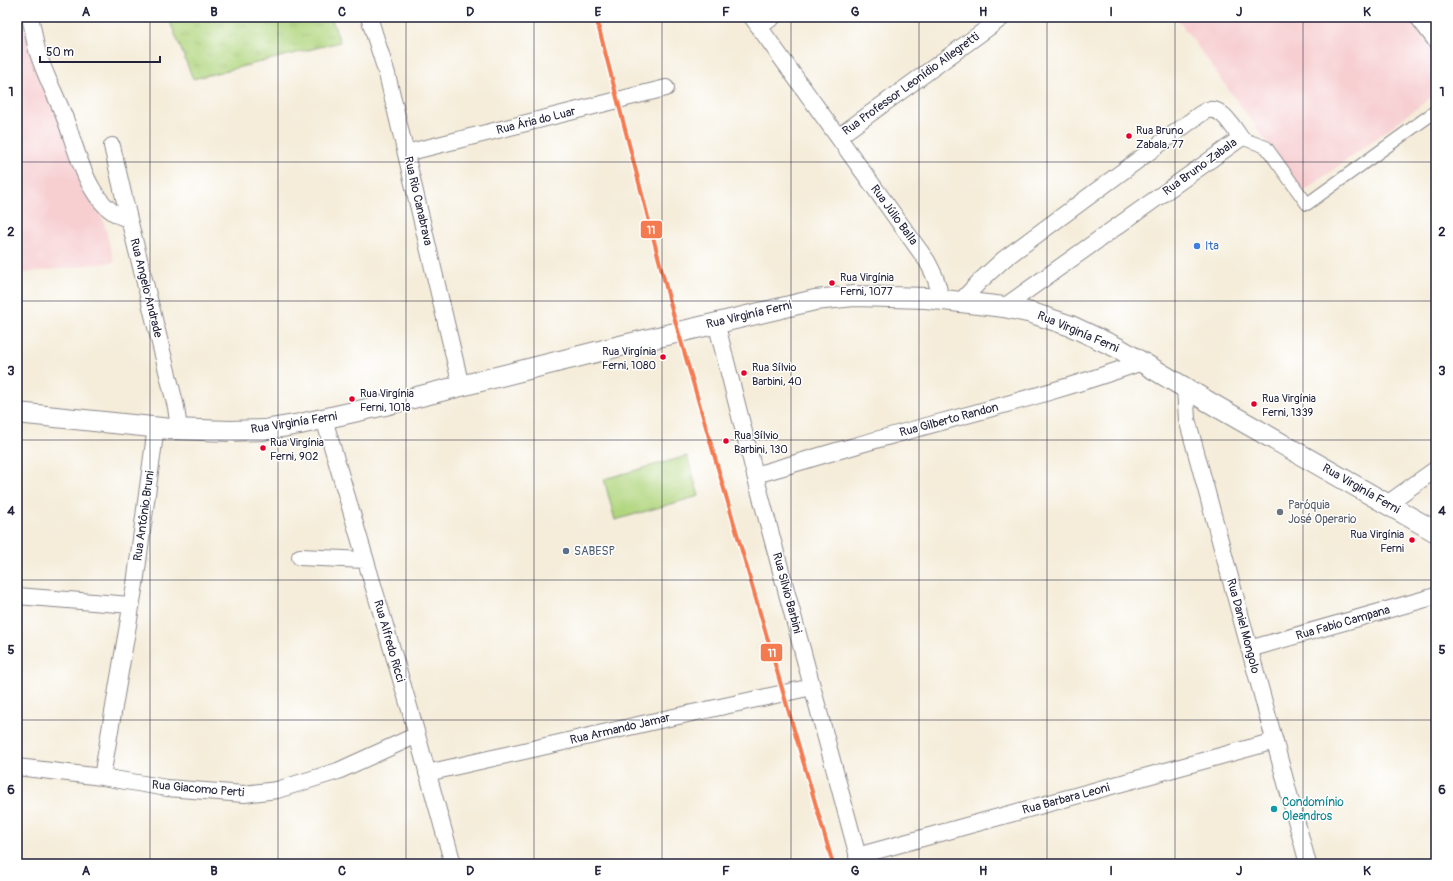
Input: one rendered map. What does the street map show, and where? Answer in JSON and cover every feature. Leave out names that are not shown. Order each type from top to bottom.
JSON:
[{"type":"street","points":[[30,17],[37,49],[51,88],[65,120],[84,175],[93,190],[107,206],[119,217],[128,219]]},
{"type":"street","name":"Rua Rio Canabrava","points":[[369,17],[387,74],[461,386]]},
{"type":"street","points":[[756,22],[773,17]]},
{"type":"street","name":"Rua Professor Leonídio Allegretti","points":[[838,136],[1003,17]]},
{"type":"street","points":[[1418,17],[1436,41]]},
{"type":"street","name":"Rua Júlio Balla","points":[[756,22],[927,261],[938,281],[940,299]]},
{"type":"street","name":"Rua Ária do Luar","points":[[406,153],[666,88]]},
{"type":"street","name":"Rua Bruno Zabala","points":[[961,301],[1004,259],[1199,115],[1208,110],[1218,111],[1223,115],[1241,138],[1004,307]]},
{"type":"street","points":[[1241,138],[1266,147],[1307,204],[1436,111]]},
{"type":"street","name":"Rua Angelo Andrade","points":[[112,146],[128,219],[176,407],[179,429]]},
{"type":"street","name":"Rua Virginía Ferni","points":[[17,413],[156,428],[230,431],[264,430],[324,419],[716,322],[815,300],[854,296],[940,299],[1004,307],[1032,313],[1071,326],[1118,348],[1436,532]]},
{"type":"street","name":"Rua Silvio Barbini","points":[[716,322],[755,475],[859,860]]},
{"type":"street","name":"Rua Gilberto Randon","points":[[755,475],[1019,401],[1099,377],[1142,362]]},
{"type":"street","name":"Rua Daniel Mongolo","points":[[1185,388],[1187,419],[1308,864]]},
{"type":"street","name":"Rua Alfredo Ricci","points":[[324,419],[417,735],[452,864]]},
{"type":"street","name":"Rua Antônio Bruni","points":[[102,777],[131,605],[156,428]]},
{"type":"street","points":[[1388,504],[1436,469]]},
{"type":"street","points":[[300,557],[365,560]]},
{"type":"street","points":[[17,596],[131,605]]},
{"type":"street","name":"Rua Fabio Campana","points":[[1249,649],[1436,596]]},
{"type":"street","name":"Rua Armando Jamar","points":[[427,773],[812,687]]},
{"type":"street","name":"Rua Giacomo Perti","points":[[17,767],[102,777],[167,788],[244,794],[277,790],[338,772],[417,735]]},
{"type":"street","name":"Rua Barbara Leoni","points":[[859,860],[1274,742]]},
{"type":"shaded area","points":[[17,17],[27,29],[85,189],[103,219],[114,262],[17,274]]},
{"type":"shaded area","points":[[1176,17],[1409,17],[1436,54],[1436,94],[1303,192]]},
{"type":"green space","points":[[168,17],[331,17],[340,42],[193,79]]},
{"type":"green space","points":[[687,456],[699,496],[615,520],[604,479]]},
{"type":"transit line","name":"11","points":[[596,17],[672,310],[833,864]]},
{"type":"place","name":"Rua Bruno Zabala, 77","points":[[1129,136]]},
{"type":"place","name":"Ita","points":[[1197,246]]},
{"type":"place","name":"Rua Virgínia Ferni, 1077","points":[[832,283]]},
{"type":"place","name":"Rua Virgínia Ferni, 1080","points":[[663,357]]},
{"type":"place","name":"Rua Sílvio Barbini, 40","points":[[744,373]]},
{"type":"place","name":"Rua Virgínia Ferni, 1018","points":[[352,399]]},
{"type":"place","name":"Rua Virgínia Ferni, 1339","points":[[1254,404]]},
{"type":"place","name":"Rua Sílvio Barbini, 130","points":[[726,441]]},
{"type":"place","name":"Rua Virgínia Ferni, 902","points":[[263,448]]},
{"type":"place","name":"Paróquia José Operario","points":[[1280,512]]},
{"type":"place","name":"Rua Virgínia Ferni","points":[[1412,540]]},
{"type":"place","name":"SABESP","points":[[566,551]]},
{"type":"place","name":"Condomínio Oleandros","points":[[1274,809]]}]
